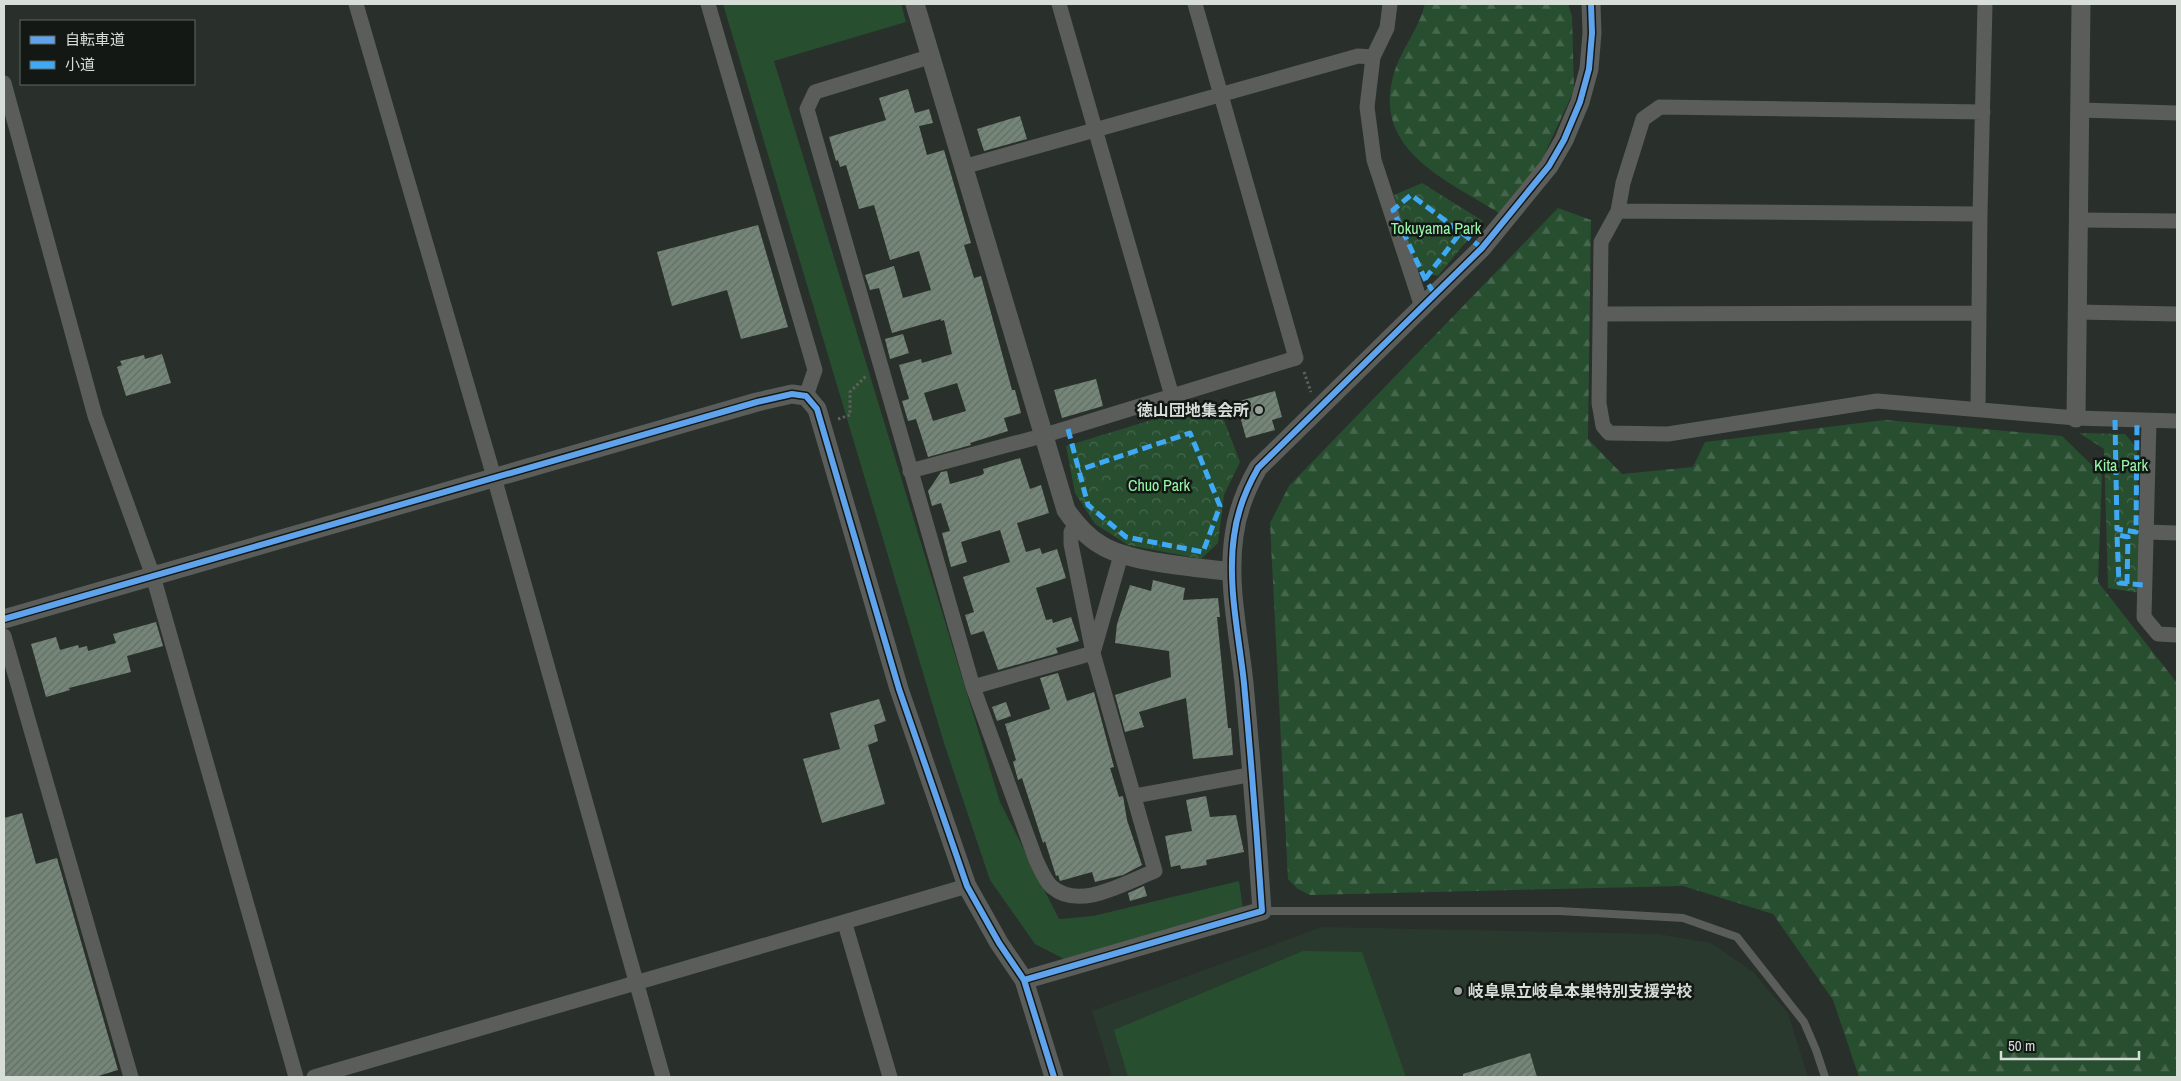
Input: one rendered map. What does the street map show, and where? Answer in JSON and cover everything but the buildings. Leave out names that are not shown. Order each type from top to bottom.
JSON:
[{"type":"street","points":[[356,4],[494,477],[663,1077]]},
{"type":"street","points":[[708,4],[815,370],[806,396]]},
{"type":"street","points":[[915,4],[1042,436],[1066,510],[1076,524],[1100,545],[1121,555],[1232,572]]},
{"type":"street","points":[[1059,4],[1172,396]]},
{"type":"street","points":[[910,471],[1042,436],[1296,358],[1195,4]]},
{"type":"street","points":[[1390,4],[1387,28],[1374,57],[1367,107],[1374,160],[1422,307]]},
{"type":"street","points":[[1024,980],[1262,911],[1253,774],[1232,572],[1234,536],[1241,505],[1248,486],[1258,468],[1482,248],[1550,166],[1564,140],[1580,102],[1589,69],[1592,33],[1591,4]]},
{"type":"street","points":[[1978,409],[1978,313],[1985,4]]},
{"type":"street","points":[[2076,418],[2081,4]]},
{"type":"street","points":[[929,56],[815,92],[807,109],[973,687],[1036,860],[1051,886],[1066,895],[1088,896],[1155,871],[1093,653],[1071,544],[1071,532],[1076,524]]},
{"type":"street","points":[[963,167],[1222,96],[1358,56],[1374,57]]},
{"type":"street","points":[[4,84],[95,416],[154,576],[296,1077]]},
{"type":"street","points":[[1983,112],[1660,107],[1643,119],[1623,183],[1618,211],[1601,242],[1599,403],[1603,426],[1609,433],[1668,434],[1877,401],[2076,418],[2177,421]]},
{"type":"street","points":[[2080,110],[2177,113]]},
{"type":"street","points":[[1618,211],[1980,214]]},
{"type":"street","points":[[2079,220],[2177,221]]},
{"type":"street","points":[[2077,312],[2177,314]]},
{"type":"street","points":[[1600,314],[1978,313]]},
{"type":"street","points":[[4,619],[756,402],[792,394],[806,396],[817,409],[899,689],[967,886],[1024,980],[1054,1077]]},
{"type":"street","points":[[2149,421],[2144,617],[2158,634],[2177,635]]},
{"type":"street","points":[[2146,532],[2177,533]]},
{"type":"street","points":[[1093,653],[1121,555]]},
{"type":"street","points":[[4,636],[131,1077]]},
{"type":"street","points":[[973,687],[1093,653]]},
{"type":"street","points":[[1134,796],[1253,774]]},
{"type":"street","points":[[314,1077],[845,924],[967,886]]},
{"type":"street","points":[[845,924],[890,1077]]},
{"type":"lane","points":[[1262,911],[1559,911],[1684,918],[1737,937],[1804,1022],[1816,1050],[1824,1077]]},
{"type":"path","points":[[1296,358],[1302,365],[1313,396]]},
{"type":"path","points":[[834,420],[850,415],[850,392],[874,368],[880,365]]},
{"type":"shaded area","name":"岐阜県立岐阜本巣特別支援学校","points":[[1322,927],[1658,934],[1711,943],[1753,972],[1788,1013],[1808,1077],[1112,1077],[1092,1011]]},
{"type":"green space","points":[[723,4],[901,4],[906,22],[774,61],[1000,802],[1059,919],[1093,916],[1239,881],[1243,909],[1066,960],[1035,944],[990,880],[944,743]]},
{"type":"green space","points":[[1425,4],[1568,4],[1572,16],[1574,90],[1533,179],[1499,213],[1436,174],[1417,158],[1402,141],[1393,121],[1390,97],[1395,70],[1419,21]]},
{"type":"green space","name":"Tokuyama Park","points":[[1422,183],[1483,221],[1438,276],[1415,269],[1394,195]]},
{"type":"green space","points":[[1558,208],[1591,220],[1588,439],[1622,474],[1693,467],[1705,442],[1885,420],[2062,436],[2102,475],[2098,582],[2177,683],[2177,1077],[1859,1077],[1833,1000],[1773,914],[1683,886],[1310,895],[1298,889],[1288,879],[1270,523],[1289,486]]},
{"type":"green space","name":"Chuo Park","points":[[1219,407],[1240,462],[1224,495],[1218,543],[1201,559],[1128,545],[1095,524],[1075,493],[1066,446],[1181,411],[1190,417]]},
{"type":"green space","name":"Kita Park","points":[[2079,433],[2125,434],[2137,448],[2140,593],[2108,588],[2104,449]]},
{"type":"green space","points":[[1303,951],[1362,952],[1406,1077],[1128,1077],[1114,1030]]},
{"type":"marked path","points":[[1434,293],[1425,279],[1393,210],[1411,195],[1482,248]]},
{"type":"marked path","points":[[1425,279],[1461,232]]},
{"type":"marked path","points":[[2115,420],[2117,529],[2136,532],[2137,421]]},
{"type":"marked path","points":[[1068,429],[1088,505],[1126,537],[1203,552],[1220,506],[1190,433],[1079,470]]},
{"type":"marked path","points":[[2127,584],[2128,537],[2117,535],[2119,583],[2144,585]]},
{"type":"cycle path","points":[[1024,980],[1262,911],[1244,683],[1234,610],[1232,573],[1234,536],[1237,518],[1243,501],[1258,468],[1482,248],[1549,166],[1564,140],[1580,102],[1589,69],[1592,33],[1591,4]]},
{"type":"cycle path","points":[[4,619],[757,402],[792,394],[806,396],[817,409],[899,689],[967,886],[999,943],[1024,980],[1054,1077]]},
{"type":"place","name":"徳山団地集会所","points":[[1259,410]]},
{"type":"place","name":"岐阜県立岐阜本巣特別支援学校","points":[[1458,991]]}]
